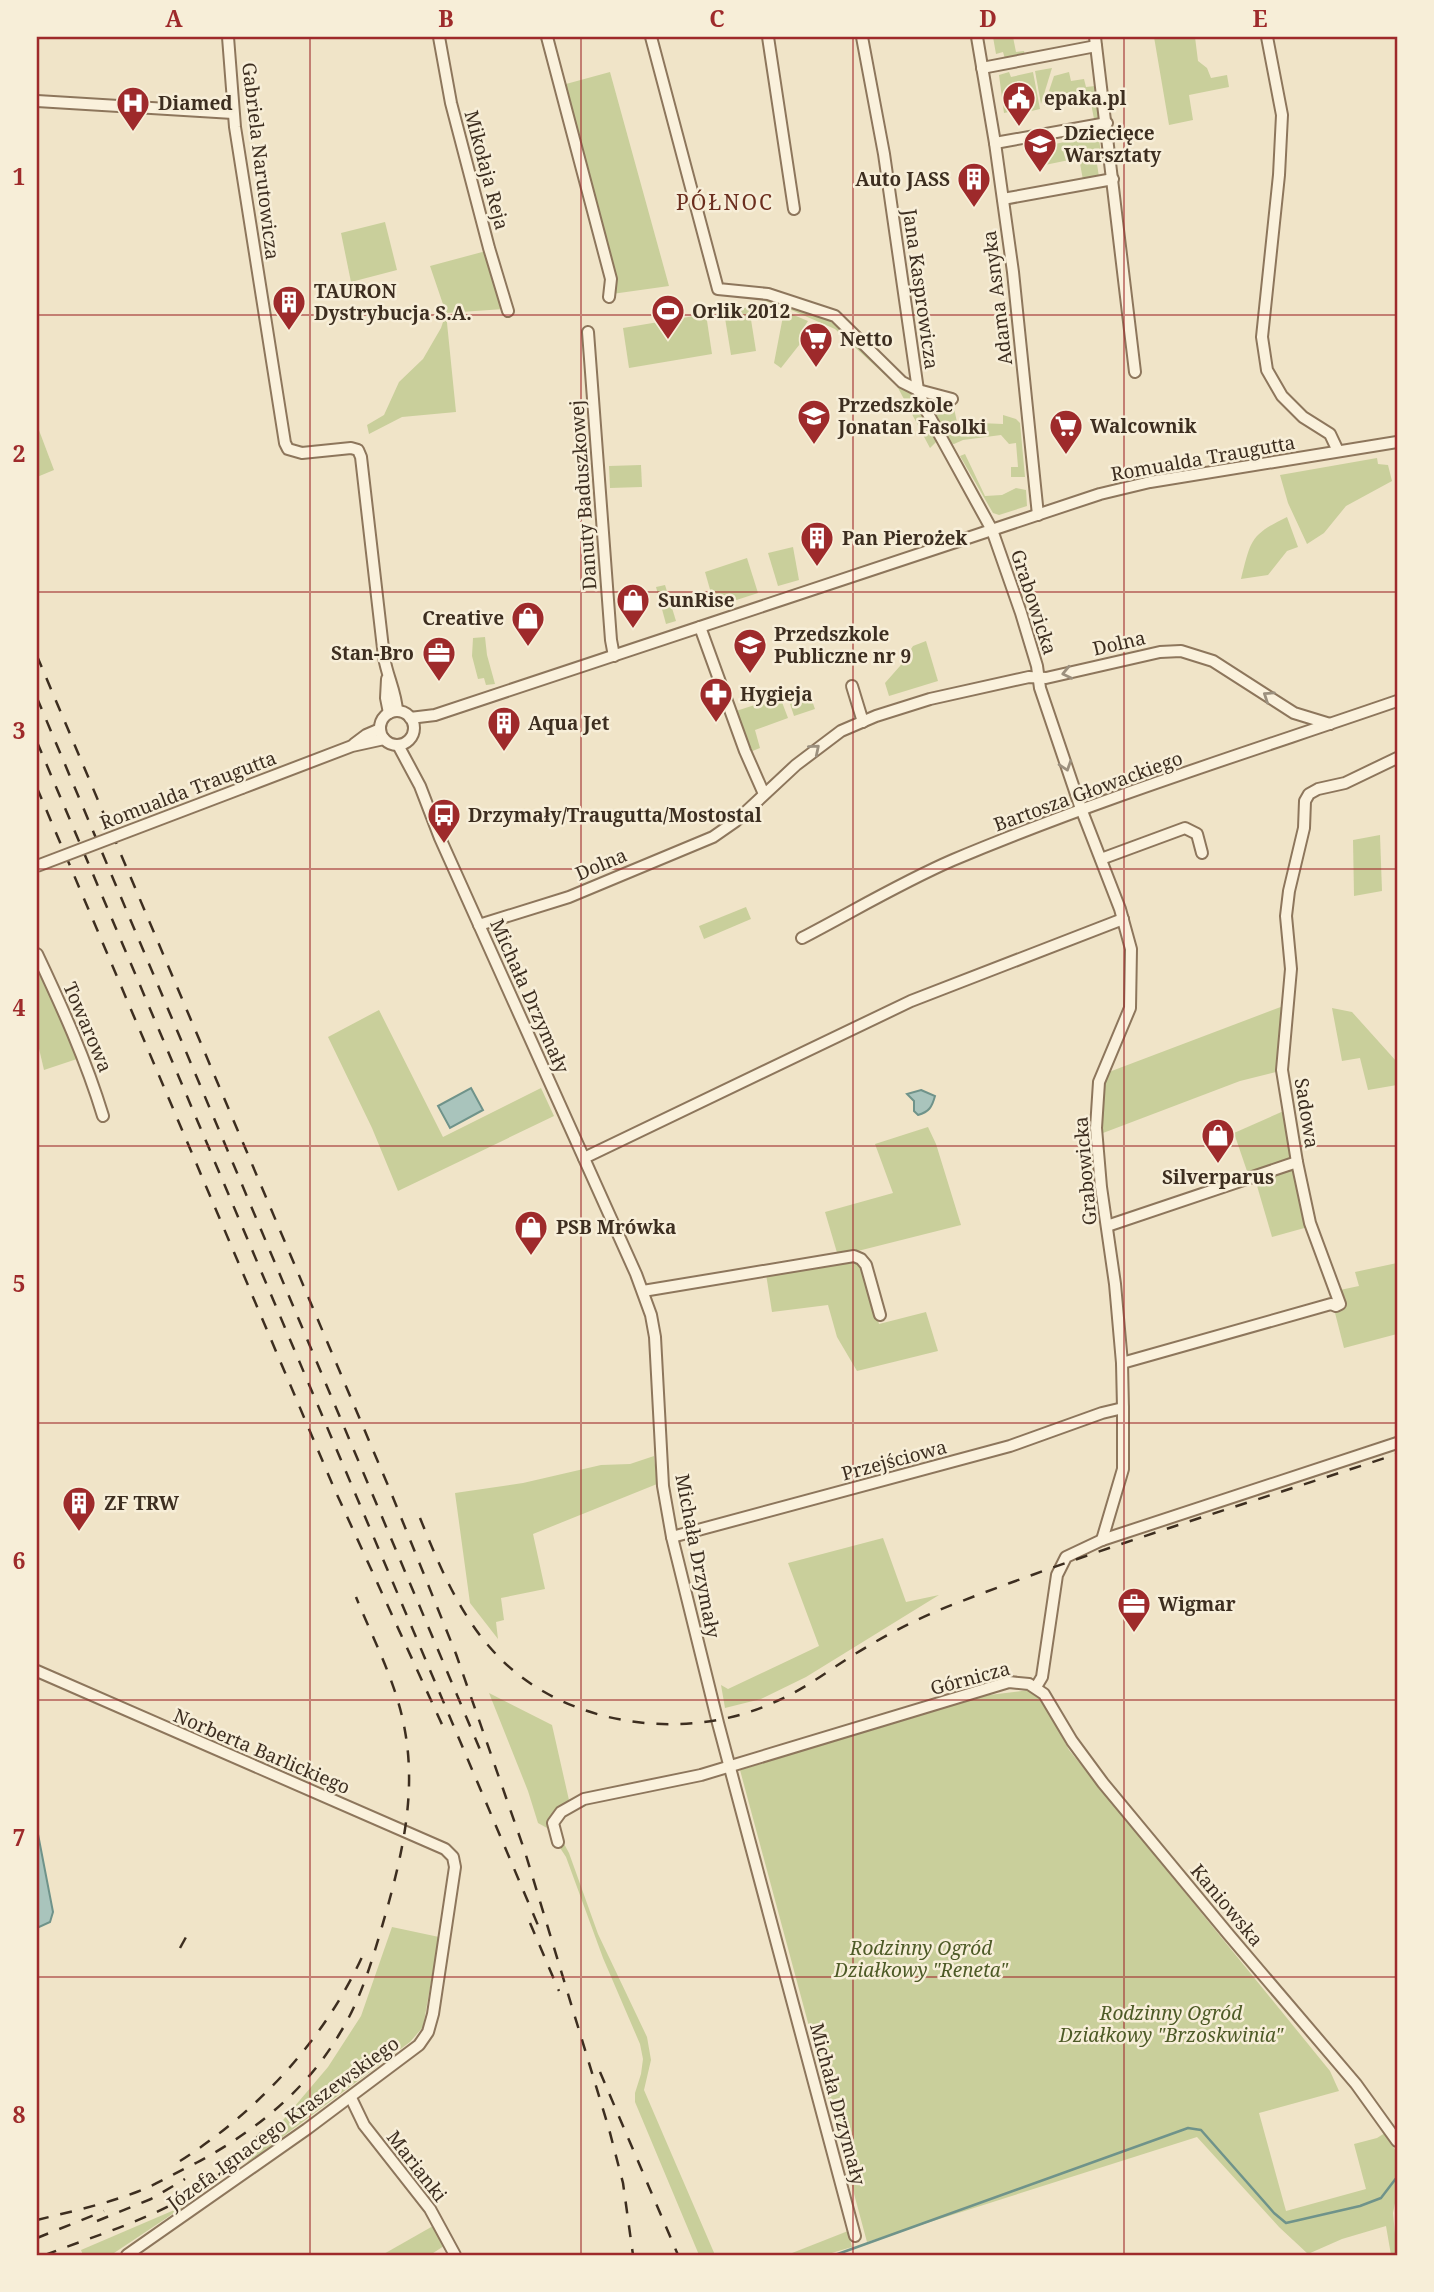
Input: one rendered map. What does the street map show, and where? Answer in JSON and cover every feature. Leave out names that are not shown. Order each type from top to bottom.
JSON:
[{"type":"street","name":"Gabriela Narutowicza","points":[[228,37],[233,113],[285,443],[288,449],[302,453],[351,447],[358,450],[362,457],[387,676],[396,697],[393,712]]},
{"type":"street","name":"Mikołaja Reja","points":[[439,37],[454,117],[508,311]]},
{"type":"street","points":[[547,37],[611,279],[608,297]]},
{"type":"street","points":[[651,37],[718,289],[768,294],[835,316],[902,382],[918,390],[952,399]]},
{"type":"street","points":[[768,37],[794,209]]},
{"type":"street","name":"Jana Kasprowicza","points":[[862,37],[884,154],[918,390],[926,410],[992,530]]},
{"type":"street","name":"Adama Asnyka","points":[[977,37],[995,143],[1019,324],[1038,515]]},
{"type":"street","points":[[1267,37],[1282,115],[1279,175],[1262,337],[1267,370],[1282,396],[1303,417],[1330,434],[1338,451]]},
{"type":"street","points":[[982,68],[1096,41],[1135,372]]},
{"type":"street","points":[[37,101],[233,113]]},
{"type":"street","points":[[995,143],[1107,123]]},
{"type":"street","points":[[1003,199],[1113,179]]},
{"type":"street","name":"Danuty Baduszkowej","points":[[588,332],[614,656]]},
{"type":"street","name":"Romualda Traugutta","points":[[412,723],[1100,494],[1150,482],[1397,442]]},
{"type":"street","name":"Grabowicka","points":[[992,530],[1021,613],[1038,677],[1082,811],[1123,919],[1131,949],[1130,1008],[1098,1082],[1096,1128],[1115,1284],[1123,1408],[1123,1469],[1102,1540]]},
{"type":"street","points":[[700,627],[745,751],[764,794]]},
{"type":"street","name":"Dolna","points":[[479,925],[569,897],[713,838],[736,821],[827,739],[863,722],[930,699],[1029,677],[1046,678],[1160,652],[1181,651],[1213,661],[1294,713],[1329,724]]},
{"type":"street","points":[[852,685],[863,722]]},
{"type":"street","name":"Bartosza Głowackiego","points":[[802,937],[951,861],[1219,761],[1397,701]]},
{"type":"street","points":[[393,712],[412,723],[403,743],[393,745],[382,734],[382,720],[393,712]]},
{"type":"street","name":"Romualda Traugutta","points":[[37,866],[382,734]]},
{"type":"street","name":"Michała Drzymały","points":[[403,743],[440,838],[643,1291],[655,1337],[663,1486],[672,1537],[692,1623],[855,2236]]},
{"type":"street","name":"Sadowa","points":[[1122,1363],[1331,1304],[1338,1305],[1338,1298],[1310,1223],[1282,1070],[1290,969],[1286,916],[1304,828],[1305,801],[1309,794],[1318,789],[1345,783],[1397,758]]},
{"type":"street","points":[[1101,859],[1185,828],[1197,834],[1202,853]]},
{"type":"street","points":[[584,1158],[911,1001],[1123,919]]},
{"type":"street","name":"Towarowa","points":[[37,954],[64,1010],[95,1087],[103,1116]]},
{"type":"street","points":[[1107,1226],[1297,1162]]},
{"type":"street","points":[[643,1291],[853,1256],[866,1265],[880,1315]]},
{"type":"street","name":"Przejściowa","points":[[672,1537],[985,1453],[1123,1408]]},
{"type":"street","name":"Górnicza","points":[[558,1843],[553,1823],[561,1812],[584,1800],[701,1775],[1009,1682],[1020,1681],[1036,1687],[1042,1676],[1057,1575],[1066,1557],[1102,1540],[1397,1443]]},
{"type":"street","name":"Norberta Barlickiego","points":[[37,1671],[445,1849],[453,1857],[455,1877]]},
{"type":"street","name":"Kaniowska","points":[[1036,1687],[1049,1701],[1072,1741],[1102,1783],[1356,2084],[1397,2140]]},
{"type":"street","name":"Józefa Ignacego Kraszewskiego","points":[[127,2255],[351,2098],[415,2049],[428,2032],[433,2014],[455,1877]]},
{"type":"street","name":"Marianki","points":[[351,2098],[364,2125],[430,2209],[455,2255]]},
{"type":"green space","points":[[993,37],[1013,37],[1016,52],[1024,51],[1025,55],[1005,59],[1003,52],[996,54]]},
{"type":"green space","points":[[1154,37],[1195,37],[1198,61],[1207,68],[1211,78],[1227,75],[1229,87],[1189,95],[1193,120],[1169,125]]},
{"type":"green space","points":[[1052,68],[1041,104],[1035,71]]},
{"type":"green space","points":[[610,72],[669,286],[612,294],[614,278],[566,84]]},
{"type":"green space","points":[[1009,72],[1011,77],[1033,72],[1040,109],[1004,113],[999,75]]},
{"type":"green space","points":[[1069,72],[1071,81],[1084,79],[1086,87],[1095,86],[1101,117],[1094,119],[1090,98],[1044,106],[1054,76]]},
{"type":"green space","points":[[1098,135],[1103,163],[1097,164],[1099,177],[1083,180],[1079,158],[1035,167],[1031,149]]},
{"type":"green space","points":[[385,222],[397,270],[351,282],[341,233]]},
{"type":"green space","points":[[486,251],[504,309],[446,313],[430,266]]},
{"type":"green space","points":[[747,295],[824,315],[850,334],[912,391],[937,441],[930,448],[897,386],[835,329]]},
{"type":"green space","points":[[749,307],[756,351],[731,355],[724,312]]},
{"type":"green space","points":[[784,311],[808,321],[802,330],[807,335],[781,368],[774,363]]},
{"type":"green space","points":[[446,313],[456,412],[402,417],[369,434],[367,425],[384,415],[399,382],[423,359],[441,328]]},
{"type":"green space","name":"Orlik 2012","points":[[706,314],[712,354],[629,368],[623,328]]},
{"type":"green space","points":[[932,398],[953,404],[957,422],[1003,424],[1003,415],[1016,419],[1020,423],[1025,477],[1011,477],[1011,467],[1018,467],[1016,443],[1009,444],[1001,435],[949,443],[925,401]]},
{"type":"green space","points":[[37,425],[54,470],[37,477]]},
{"type":"green space","points":[[965,454],[985,496],[1002,495],[1016,488],[1026,490],[1027,506],[999,515],[993,513],[960,456]]},
{"type":"green space","points":[[1377,458],[1378,464],[1388,465],[1392,481],[1346,506],[1324,533],[1307,544],[1288,503],[1280,475]]},
{"type":"green space","points":[[641,465],[642,487],[610,488],[609,466]]},
{"type":"green space","points":[[1287,517],[1298,547],[1287,551],[1268,575],[1241,579],[1254,540],[1266,529]]},
{"type":"green space","points":[[793,547],[799,580],[778,586],[768,553]]},
{"type":"green space","points":[[747,558],[758,593],[715,607],[705,572]]},
{"type":"green space","points":[[665,585],[676,621],[666,624],[656,587]]},
{"type":"green space","points":[[485,637],[495,684],[486,685],[484,678],[478,679],[472,656],[473,638]]},
{"type":"green space","points":[[926,641],[938,681],[889,696],[885,683],[913,646]]},
{"type":"green space","points":[[780,697],[788,718],[755,730],[760,748],[750,752],[736,711]]},
{"type":"green space","points":[[797,697],[811,698],[815,709],[794,716],[790,704]]},
{"type":"green space","points":[[1380,835],[1382,891],[1354,896],[1353,840]]},
{"type":"green space","points":[[746,907],[751,919],[704,939],[699,926]]},
{"type":"green space","points":[[43,973],[80,1058],[44,1070],[37,1040],[37,975]]},
{"type":"green space","points":[[1286,1005],[1280,1071],[1240,1081],[1103,1133],[1103,1090],[1109,1072]]},
{"type":"green space","points":[[1332,1008],[1352,1012],[1397,1062],[1397,1085],[1368,1090],[1360,1058],[1342,1061]]},
{"type":"green space","points":[[379,1010],[443,1137],[541,1088],[554,1116],[398,1191],[372,1128],[328,1037]]},
{"type":"green space","points":[[1286,1110],[1293,1154],[1291,1160],[1248,1174],[1234,1133]]},
{"type":"green space","points":[[928,1127],[936,1144],[961,1225],[838,1256],[825,1212],[893,1193],[875,1144]]},
{"type":"green space","points":[[1293,1167],[1308,1227],[1272,1237],[1255,1179]]},
{"type":"green space","points":[[853,1261],[864,1268],[879,1324],[926,1312],[938,1351],[857,1371],[837,1337],[828,1305],[772,1312],[766,1274]]},
{"type":"green space","points":[[1397,1263],[1397,1334],[1344,1348],[1334,1309],[1345,1306],[1340,1290],[1359,1286],[1355,1272]]},
{"type":"green space","points":[[654,1456],[657,1484],[533,1534],[545,1589],[501,1598],[504,1620],[496,1622],[498,1639],[470,1603],[455,1493],[523,1483],[601,1465],[630,1464]]},
{"type":"green space","points":[[883,1538],[906,1602],[939,1595],[806,1677],[761,1699],[725,1708],[721,1685],[728,1689],[819,1646],[788,1563]]},
{"type":"green space","points":[[1037,1689],[1069,1750],[1330,2071],[1339,2091],[1259,2113],[1286,2211],[1366,2189],[1354,2144],[1385,2133],[1397,2153],[1397,2193],[1393,2213],[1397,2255],[1391,2255],[1386,2226],[1342,2239],[1308,2254],[1279,2227],[1197,2137],[867,2242],[740,1770],[981,1696]]},
{"type":"green space","points":[[489,1693],[552,1725],[571,1809],[557,1824],[598,1934],[647,2037],[651,2060],[644,2090],[715,2255],[699,2255],[635,2102],[643,2059],[640,2044],[603,1958],[566,1857],[547,1828],[538,1823]]},
{"type":"green space","points":[[392,1927],[439,1937],[423,2027],[410,2042],[245,2165],[328,2067],[361,2016]]},
{"type":"green space","points":[[186,2205],[111,2255],[83,2255],[81,2250]]},
{"type":"green space","points":[[433,2226],[444,2246],[430,2255],[382,2255]]},
{"type":"green space","points":[[848,2231],[852,2247],[825,2255],[787,2255]]},
{"type":"water","points":[[471,1088],[483,1110],[450,1128],[438,1106]]},
{"type":"water","points":[[921,1090],[935,1096],[930,1108],[918,1115],[914,1111],[914,1101],[907,1094]]},
{"type":"water","points":[[37,1829],[53,1912],[50,1922],[37,1928]]},
{"type":"waterway","points":[[835,2255],[1188,2128],[1201,2130],[1274,2213],[1286,2223],[1360,2206],[1381,2198],[1397,2177]]},
{"type":"railway","points":[[37,656],[392,1495],[456,1654],[525,1852],[609,2129],[623,2183],[633,2255]]},
{"type":"railway","points":[[37,698],[481,1752]]},
{"type":"railway","points":[[37,742],[540,1930]]},
{"type":"railway","points":[[37,788],[334,1488],[445,1731]]},
{"type":"railway","points":[[420,1518],[443,1571],[470,1622],[494,1652],[522,1677],[554,1697],[590,1712],[627,1721],[666,1724],[704,1722],[742,1714],[777,1701],[881,1639],[948,1606],[1124,1543],[1397,1454]]},
{"type":"railway","points":[[37,2220],[98,2205],[142,2190],[238,2138],[295,2091],[326,2054],[348,2019],[368,1973],[393,1887],[403,1843],[409,1776],[405,1731],[396,1696],[356,1597]]},
{"type":"railway","points":[[530,1923],[559,1991]]},
{"type":"railway","points":[[180,1948],[191,1928]]},
{"type":"railway","points":[[180,2161],[237,2119],[289,2068],[312,2041],[332,2011],[366,1948]]},
{"type":"railway","points":[[600,2072],[678,2255]]},
{"type":"railway","points":[[45,2255],[176,2203],[215,2178],[268,2125]]},
{"type":"railway","points":[[97,2221],[151,2199],[185,2179]]},
{"type":"railway","points":[[37,2238],[104,2211]]},
{"type":"place","name":"epaka.pl","points":[[1019,128]]},
{"type":"place","name":"Diamed","points":[[133,133]]},
{"type":"place","name":"Dziecięce Warsztaty","points":[[1040,174]]},
{"type":"place","name":"Auto JASS","points":[[974,209]]},
{"type":"place","name":"TAURON Dystrybucja S.A.","points":[[289,332]]},
{"type":"place","name":"Orlik 2012","points":[[668,341]]},
{"type":"place","name":"Netto","points":[[816,369]]},
{"type":"place","name":"Przedszkole Jonatan Fasolki","points":[[814,446]]},
{"type":"place","name":"Walcownik","points":[[1066,456]]},
{"type":"place","name":"Pan Pierożek","points":[[817,568]]},
{"type":"place","name":"SunRise","points":[[633,630]]},
{"type":"place","name":"Creative","points":[[528,648]]},
{"type":"place","name":"Przedszkole Publiczne nr 9","points":[[750,675]]},
{"type":"place","name":"Stan-Bro","points":[[439,683]]},
{"type":"place","name":"Hygieja","points":[[716,724]]},
{"type":"place","name":"Aqua Jet","points":[[504,753]]},
{"type":"place","name":"Drzymały/Traugutta/Mostostal","points":[[444,845]]},
{"type":"place","name":"Silverparus","points":[[1218,1165]]},
{"type":"place","name":"PSB Mrówka","points":[[531,1257]]},
{"type":"place","name":"ZF TRW","points":[[79,1533]]},
{"type":"place","name":"Wigmar","points":[[1134,1634]]},
{"type":"district","name":"PÓŁNOC","points":[[725,202]]},
{"type":"park label","name":"Rodzinny Ogród Działkowy \"Reneta\"","points":[[921,1959]]},
{"type":"park label","name":"Rodzinny Ogród Działkowy \"Brzoskwinia\"","points":[[1171,2024]]}]
